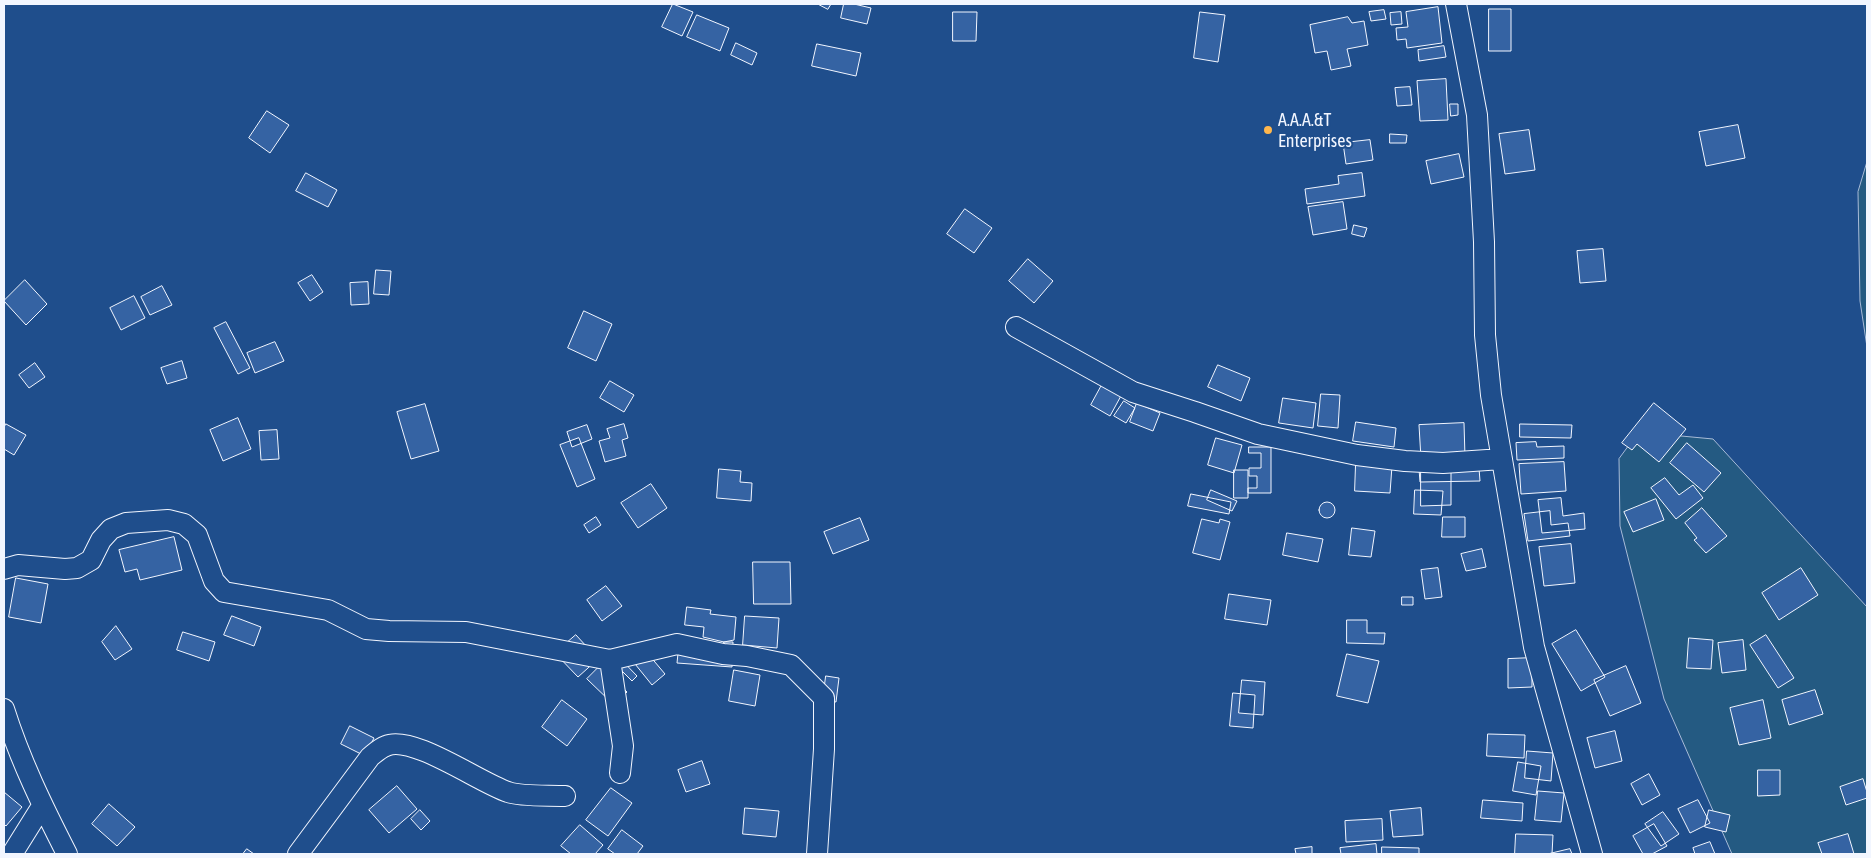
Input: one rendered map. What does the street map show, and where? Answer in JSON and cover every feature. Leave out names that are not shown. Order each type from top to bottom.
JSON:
[{"type":"street","points":[[1456,4],[1477,115],[1484,242],[1485,335],[1491,395],[1534,647],[1592,854]]},
{"type":"street","points":[[1016,327],[1133,392],[1258,434],[1357,455],[1405,461],[1443,464],[1502,459]]},
{"type":"street","points":[[4,569],[18,565],[65,569],[77,568],[91,560],[101,540],[111,529],[126,523],[168,520],[184,524],[197,534],[214,581],[224,592],[328,610],[366,629],[466,632],[610,660],[677,644],[723,654],[747,656],[791,665],[824,698],[824,749],[817,854]]},
{"type":"street","points":[[610,660],[623,746],[620,773]]},
{"type":"street","points":[[4,710],[14,741],[42,806],[67,854]]},
{"type":"street","points":[[298,854],[370,757],[386,745],[401,744],[414,747],[510,793],[566,796]]},
{"type":"street","points":[[12,854],[42,806]]},
{"type":"shaded area","points":[[1867,162],[1867,347],[1860,301],[1858,192]]},
{"type":"shaded area","points":[[1639,432],[1713,439],[1867,607],[1867,854],[1732,854],[1664,699],[1620,526],[1619,459]]},
{"type":"building","points":[[673,4],[693,12],[682,36],[662,27]]},
{"type":"building","points":[[818,4],[831,4],[828,9]]},
{"type":"building","points":[[844,4],[871,8],[867,24],[841,18]]},
{"type":"building","points":[[1438,7],[1442,43],[1407,48],[1406,39],[1397,40],[1396,28],[1408,27],[1406,12]]},
{"type":"building","points":[[1489,9],[1511,9],[1511,51],[1489,51]]},
{"type":"building","points":[[1384,10],[1386,19],[1371,21],[1369,12]]},
{"type":"building","points":[[953,12],[977,12],[976,41],[953,41]]},
{"type":"building","points":[[1200,12],[1225,15],[1218,62],[1194,58]]},
{"type":"building","points":[[1401,12],[1402,24],[1391,25],[1390,13]]},
{"type":"building","points":[[697,15],[729,28],[720,51],[687,37]]},
{"type":"building","points":[[1348,17],[1352,23],[1364,21],[1368,45],[1347,49],[1351,66],[1331,70],[1327,51],[1315,53],[1310,25]]},
{"type":"building","points":[[736,43],[757,53],[752,65],[731,55]]},
{"type":"building","points":[[817,44],[861,53],[856,76],[812,66]]},
{"type":"building","points":[[1444,46],[1446,57],[1419,61],[1418,50]]},
{"type":"building","points":[[1446,79],[1448,120],[1420,121],[1417,81]]},
{"type":"building","points":[[1410,87],[1412,105],[1397,106],[1395,88]]},
{"type":"building","points":[[1450,104],[1458,104],[1458,115],[1451,116]]},
{"type":"building","points":[[267,111],[289,125],[270,153],[249,138]]},
{"type":"building","points":[[1738,125],[1745,158],[1706,166],[1699,132]]},
{"type":"building","points":[[1529,130],[1535,170],[1505,174],[1499,134]]},
{"type":"building","points":[[1390,134],[1407,135],[1406,143],[1390,143]]},
{"type":"building","points":[[1370,140],[1373,160],[1346,164],[1343,143]]},
{"type":"building","points":[[1459,154],[1464,177],[1431,184],[1426,161]]},
{"type":"building","points":[[306,173],[337,190],[328,207],[296,191]]},
{"type":"building","points":[[1362,173],[1365,196],[1307,204],[1305,189],[1339,184],[1338,176]]},
{"type":"building","points":[[1343,202],[1347,229],[1313,235],[1308,207]]},
{"type":"building","points":[[965,209],[992,228],[974,253],[947,234]]},
{"type":"building","points":[[1354,225],[1367,228],[1364,237],[1352,234]]},
{"type":"building","points":[[1603,249],[1606,281],[1580,283],[1577,251]]},
{"type":"building","points":[[1028,259],[1053,281],[1034,303],[1009,281]]},
{"type":"building","points":[[376,270],[391,271],[389,295],[374,294]]},
{"type":"building","points":[[312,275],[323,292],[310,301],[298,283]]},
{"type":"building","points":[[25,280],[47,304],[26,325],[4,301]]},
{"type":"building","points":[[368,282],[369,304],[351,305],[350,283]]},
{"type":"building","points":[[162,286],[172,305],[150,315],[141,297]]},
{"type":"building","points":[[134,296],[145,318],[121,330],[110,308]]},
{"type":"building","points":[[584,311],[612,324],[596,361],[568,348]]},
{"type":"building","points":[[226,322],[250,368],[238,374],[214,328]]},
{"type":"building","points":[[275,342],[284,361],[255,373],[247,353]]},
{"type":"building","points":[[182,361],[187,378],[167,384],[161,368]]},
{"type":"building","points":[[35,363],[45,377],[29,388],[19,375]]},
{"type":"building","points":[[1218,365],[1250,378],[1241,401],[1208,387]]},
{"type":"building","points":[[610,381],[634,395],[624,412],[600,398]]},
{"type":"building","points":[[1103,383],[1122,394],[1110,416],[1091,405]]},
{"type":"building","points":[[1321,394],[1340,395],[1338,428],[1318,426]]},
{"type":"building","points":[[1283,398],[1316,403],[1313,428],[1279,423]]},
{"type":"building","points":[[1124,401],[1135,408],[1126,423],[1114,416]]},
{"type":"building","points":[[1137,403],[1160,413],[1153,431],[1130,422]]},
{"type":"building","points":[[1654,403],[1686,429],[1659,462],[1637,444],[1632,450],[1622,443]]},
{"type":"building","points":[[425,404],[439,451],[411,459],[397,412]]},
{"type":"building","points":[[238,418],[251,449],[223,461],[210,430]]},
{"type":"building","points":[[1356,422],[1396,428],[1394,447],[1353,441]]},
{"type":"building","points":[[1464,423],[1465,457],[1421,459],[1419,425]]},
{"type":"building","points":[[6,424],[26,435],[14,455],[4,449],[4,428]]},
{"type":"building","points":[[624,424],[628,438],[622,440],[626,456],[605,462],[599,441],[610,438],[607,429]]},
{"type":"building","points":[[1520,424],[1572,425],[1571,438],[1520,437]]},
{"type":"building","points":[[587,425],[592,439],[572,447],[567,432]]},
{"type":"building","points":[[277,430],[279,459],[261,460],[259,431]]},
{"type":"building","points":[[579,438],[595,479],[577,487],[560,445]]},
{"type":"building","points":[[1216,438],[1242,445],[1234,473],[1208,465]]},
{"type":"building","points":[[1536,442],[1537,447],[1564,446],[1564,458],[1517,460],[1516,443]]},
{"type":"building","points":[[1687,443],[1721,473],[1704,492],[1670,463]]},
{"type":"building","points":[[1249,447],[1271,447],[1271,493],[1248,493],[1248,488],[1257,488],[1257,476],[1249,476],[1249,468],[1261,468],[1261,453],[1249,453]]},
{"type":"building","points":[[1564,462],[1566,491],[1521,494],[1519,464]]},
{"type":"building","points":[[1356,463],[1392,466],[1390,493],[1355,491]]},
{"type":"building","points":[[1479,468],[1480,481],[1420,482],[1419,469]]},
{"type":"building","points":[[719,469],[741,471],[740,482],[752,483],[751,501],[717,498]]},
{"type":"building","points":[[1421,469],[1451,469],[1451,505],[1421,506]]},
{"type":"building","points":[[1234,470],[1248,470],[1248,498],[1234,498]]},
{"type":"building","points":[[1665,478],[1679,495],[1693,485],[1703,498],[1676,519],[1651,488]]},
{"type":"building","points":[[651,484],[667,508],[638,528],[621,503]]},
{"type":"building","points":[[1211,490],[1237,501],[1232,511],[1207,500]]},
{"type":"building","points":[[1415,490],[1443,491],[1441,515],[1414,514]]},
{"type":"building","points":[[1191,494],[1231,502],[1229,514],[1188,506]]},
{"type":"building","points":[[1561,498],[1563,516],[1584,513],[1585,529],[1542,533],[1538,500]]},
{"type":"building","points":[[1656,499],[1664,520],[1633,532],[1624,512]]},
{"type":"building","points":[[1324,502],[1330,502],[1335,507],[1333,516],[1324,518],[1319,513],[1319,507]]},
{"type":"building","points":[[1702,508],[1727,536],[1706,553],[1694,540],[1697,538],[1685,523]]},
{"type":"building","points":[[1550,511],[1551,525],[1568,523],[1570,536],[1528,541],[1524,514]]},
{"type":"building","points":[[596,517],[601,525],[589,533],[584,525]]},
{"type":"building","points":[[1443,517],[1465,517],[1465,537],[1442,537]]},
{"type":"building","points":[[860,518],[869,540],[833,554],[824,532]]},
{"type":"building","points":[[1202,519],[1219,523],[1220,519],[1230,522],[1220,560],[1193,553]]},
{"type":"building","points":[[1352,528],[1375,531],[1371,557],[1349,555]]},
{"type":"building","points":[[1287,533],[1323,539],[1318,562],[1283,555]]},
{"type":"building","points":[[174,537],[182,570],[140,580],[137,569],[125,572],[119,550]]},
{"type":"building","points":[[1571,544],[1575,583],[1544,586],[1539,547]]},
{"type":"building","points":[[1482,549],[1486,567],[1466,571],[1461,554]]},
{"type":"building","points":[[753,562],[790,562],[791,604],[754,604]]},
{"type":"building","points":[[1438,568],[1442,597],[1425,599],[1421,570]]},
{"type":"building","points":[[1801,568],[1818,595],[1779,620],[1762,593]]},
{"type":"building","points":[[16,578],[48,584],[41,623],[9,617]]},
{"type":"building","points":[[606,586],[622,606],[602,621],[587,600]]},
{"type":"building","points":[[1229,594],[1271,600],[1267,625],[1225,619]]},
{"type":"building","points":[[1402,597],[1413,597],[1413,605],[1402,605]]},
{"type":"building","points":[[687,607],[711,610],[710,614],[736,617],[734,640],[724,642],[703,637],[704,627],[685,625]]},
{"type":"building","points":[[232,616],[261,627],[254,646],[224,635]]},
{"type":"building","points":[[745,616],[779,618],[777,648],[743,645]]},
{"type":"building","points":[[1347,620],[1367,620],[1367,633],[1385,633],[1384,644],[1347,643]]},
{"type":"building","points":[[116,626],[132,649],[115,660],[102,642]]},
{"type":"building","points":[[1576,630],[1605,677],[1581,691],[1552,644]]},
{"type":"building","points":[[183,632],[215,642],[209,661],[177,650]]},
{"type":"building","points":[[576,635],[598,659],[578,677],[555,653]]},
{"type":"building","points":[[1766,635],[1794,678],[1778,688],[1750,645]]},
{"type":"building","points":[[1689,638],[1713,640],[1711,669],[1687,668]]},
{"type":"building","points":[[1743,640],[1746,670],[1722,673],[1718,643]]},
{"type":"building","points":[[724,642],[733,642],[732,667],[677,663],[679,644],[724,653]]},
{"type":"building","points":[[644,649],[665,674],[652,685],[631,659]]},
{"type":"building","points":[[614,652],[637,676],[632,681],[621,670],[613,678],[627,692],[614,705],[587,679]]},
{"type":"building","points":[[1347,654],[1379,661],[1368,703],[1337,696]]},
{"type":"building","points":[[1532,658],[1532,687],[1508,688],[1508,659]]},
{"type":"building","points":[[1626,666],[1641,703],[1610,716],[1594,680]]},
{"type":"building","points":[[734,670],[760,675],[755,706],[729,701]]},
{"type":"building","points":[[826,676],[839,678],[836,702],[823,700]]},
{"type":"building","points":[[1242,680],[1265,682],[1263,715],[1239,713]]},
{"type":"building","points":[[1815,690],[1823,714],[1789,725],[1782,700]]},
{"type":"building","points":[[1233,693],[1255,695],[1253,728],[1230,726]]},
{"type":"building","points":[[562,700],[587,719],[567,746],[542,727]]},
{"type":"building","points":[[1763,700],[1771,738],[1739,745],[1730,708]]},
{"type":"building","points":[[350,726],[374,738],[365,756],[341,744]]},
{"type":"building","points":[[1615,731],[1622,761],[1595,768],[1587,738]]},
{"type":"building","points":[[1488,734],[1525,735],[1524,758],[1487,756]]},
{"type":"building","points":[[1527,751],[1553,753],[1551,781],[1525,778]]},
{"type":"building","points":[[702,761],[710,784],[686,792],[678,770]]},
{"type":"building","points":[[1518,762],[1541,766],[1536,795],[1513,791]]},
{"type":"building","points":[[1758,770],[1780,770],[1780,795],[1758,796]]},
{"type":"building","points":[[1649,774],[1660,795],[1642,805],[1631,784]]},
{"type":"building","points":[[1863,779],[1867,798],[1846,805],[1840,787]]},
{"type":"building","points":[[397,786],[417,809],[389,833],[369,810]]},
{"type":"building","points":[[611,788],[632,803],[608,836],[586,820]]},
{"type":"building","points":[[1538,791],[1564,793],[1561,822],[1535,820]]},
{"type":"building","points":[[4,792],[22,807],[6,826],[4,824]]},
{"type":"building","points":[[1483,800],[1523,803],[1522,821],[1481,818]]},
{"type":"building","points":[[1698,800],[1710,823],[1690,833],[1678,809]]},
{"type":"building","points":[[109,804],[135,827],[117,846],[92,824]]},
{"type":"building","points":[[745,808],[779,811],[776,837],[743,834]]},
{"type":"building","points":[[1421,808],[1423,835],[1393,837],[1390,811]]},
{"type":"building","points":[[420,810],[430,821],[421,830],[411,819]]},
{"type":"building","points":[[1709,810],[1730,815],[1726,832],[1705,827]]},
{"type":"building","points":[[1663,812],[1679,834],[1661,846],[1645,824]]},
{"type":"building","points":[[1382,819],[1383,840],[1346,842],[1345,821]]},
{"type":"building","points":[[1654,824],[1667,846],[1652,854],[1643,854],[1633,836]]},
{"type":"building","points":[[580,825],[603,845],[595,854],[571,854],[561,846]]},
{"type":"building","points":[[622,830],[643,846],[637,854],[615,854],[608,849]]},
{"type":"building","points":[[1516,834],[1553,835],[1552,854],[1515,854]]},
{"type":"building","points":[[1848,834],[1854,854],[1822,854],[1818,843]]},
{"type":"building","points":[[1710,842],[1715,854],[1695,854],[1693,848]]},
{"type":"building","points":[[1376,844],[1377,854],[1341,854],[1340,848]]},
{"type":"building","points":[[1312,847],[1312,854],[1296,854],[1295,849]]},
{"type":"building","points":[[1382,847],[1419,848],[1419,854],[1382,854]]},
{"type":"building","points":[[247,849],[254,854],[243,854]]},
{"type":"building","points":[[1570,849],[1572,854],[1548,854]]},
{"type":"place","name":"A.A.A.&T Enterprises","points":[[1268,130]]}]
